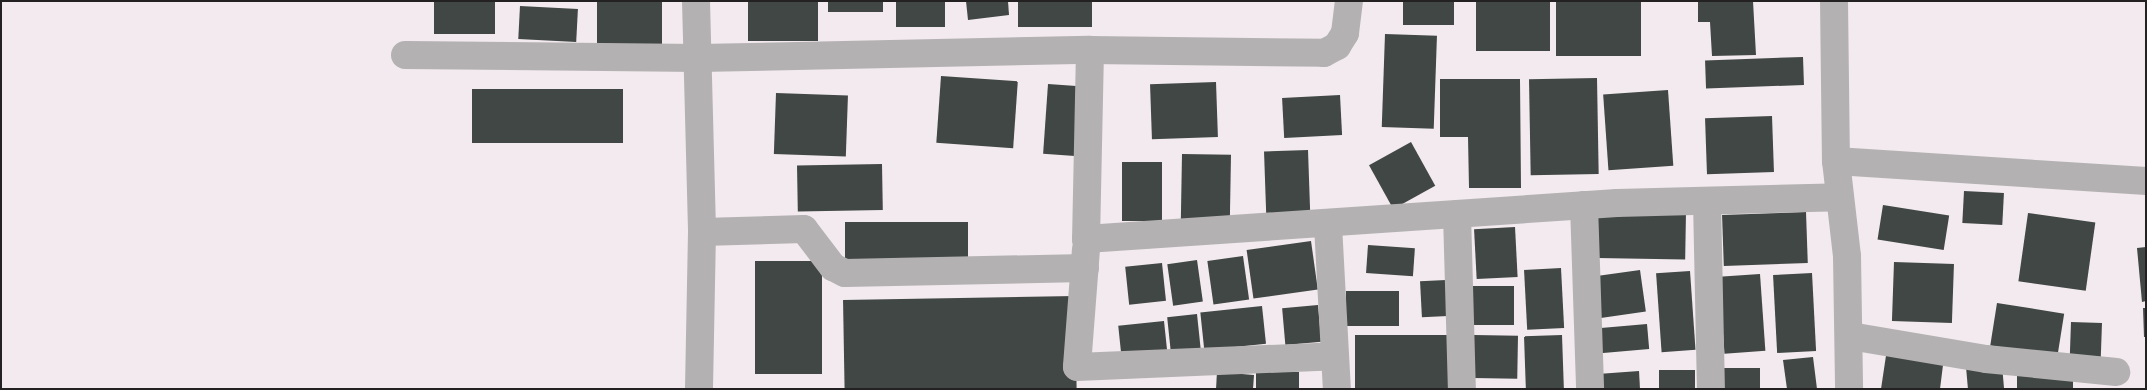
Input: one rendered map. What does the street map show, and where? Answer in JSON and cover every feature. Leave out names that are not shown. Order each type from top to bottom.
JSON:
[{"type":"street","points":[[696,1],[702,232],[699,389]]},
{"type":"street","points":[[404,55],[698,58],[1090,50],[1324,53],[1337,46],[1345,33],[1349,1]]},
{"type":"street","points":[[1834,1],[1836,161],[1850,336],[1849,389]]},
{"type":"street","points":[[1090,50],[1085,268],[1077,367],[1335,356]]},
{"type":"street","points":[[1836,161],[2146,181]]},
{"type":"street","points":[[1086,239],[1328,225],[1584,205],[1840,197]]},
{"type":"street","points":[[1707,201],[1711,389]]},
{"type":"street","points":[[1584,205],[1590,389]]},
{"type":"street","points":[[1457,214],[1462,389]]},
{"type":"street","points":[[1328,225],[1337,389]]},
{"type":"street","points":[[702,232],[804,229],[833,267],[845,273],[1085,268]]},
{"type":"street","points":[[1850,336],[1986,359],[2116,372]]},
{"type":"building","points":[[434,1],[495,1],[495,34],[434,34]]},
{"type":"building","points":[[597,1],[662,1],[662,53],[597,53]]},
{"type":"building","points":[[748,1],[818,1],[818,41],[748,41]]},
{"type":"building","points":[[828,1],[883,1],[883,12],[828,12]]},
{"type":"building","points":[[896,1],[945,1],[945,27],[896,27]]},
{"type":"building","points":[[966,1],[1008,1],[1009,15],[968,20]]},
{"type":"building","points":[[1018,1],[1092,1],[1092,27],[1018,27]]},
{"type":"building","points":[[1403,1],[1454,1],[1454,25],[1403,25]]},
{"type":"building","points":[[1476,1],[1550,1],[1550,51],[1476,51]]},
{"type":"building","points":[[1556,1],[1641,1],[1641,56],[1556,56]]},
{"type":"building","points":[[1698,1],[1753,1],[1756,55],[1712,56],[1710,22],[1698,22]]},
{"type":"building","points":[[520,6],[578,9],[576,42],[518,39]]},
{"type":"building","points":[[1385,34],[1437,36],[1434,129],[1382,127]]},
{"type":"building","points":[[1803,57],[1804,85],[1706,88],[1705,60]]},
{"type":"building","points":[[941,76],[1018,81],[1013,148],[936,143]]},
{"type":"building","points":[[1597,78],[1599,174],[1531,175],[1529,79]]},
{"type":"building","points":[[1440,79],[1520,79],[1521,188],[1469,188],[1468,137],[1440,137]]},
{"type":"building","points":[[1216,82],[1218,137],[1152,139],[1150,84]]},
{"type":"building","points":[[1048,84],[1087,87],[1082,157],[1043,154]]},
{"type":"building","points":[[472,89],[623,89],[623,143],[472,143]]},
{"type":"building","points":[[1668,90],[1673,166],[1608,170],[1603,95]]},
{"type":"building","points":[[776,93],[848,96],[846,156],[774,154]]},
{"type":"building","points":[[1340,95],[1342,135],[1284,138],[1282,98]]},
{"type":"building","points":[[1772,116],[1774,172],[1707,174],[1705,118]]},
{"type":"building","points":[[1411,142],[1435,186],[1393,209],[1369,165]]},
{"type":"building","points":[[1308,150],[1310,221],[1267,222],[1264,152]]},
{"type":"building","points":[[1182,154],[1231,155],[1230,220],[1181,219]]},
{"type":"building","points":[[1122,162],[1162,162],[1162,221],[1122,221]]},
{"type":"building","points":[[882,164],[883,210],[798,211],[797,165]]},
{"type":"building","points":[[1964,191],[2004,193],[2002,225],[1962,223]]},
{"type":"building","points":[[1883,205],[1949,215],[1944,250],[1878,240]]},
{"type":"building","points":[[1598,211],[1686,213],[1685,260],[1597,258]]},
{"type":"building","points":[[1806,212],[1808,263],[1724,266],[1722,215]]},
{"type":"building","points":[[2028,213],[2095,222],[2086,291],[2018,281]]},
{"type":"building","points":[[845,222],[968,222],[968,259],[845,259]]},
{"type":"building","points":[[1515,227],[1518,277],[1477,279],[1474,229]]},
{"type":"building","points":[[1311,241],[1318,290],[1253,299],[1247,250]]},
{"type":"building","points":[[1368,245],[1415,248],[1413,276],[1366,273]]},
{"type":"building","points":[[2146,247],[2146,301],[2142,302],[2137,248]]},
{"type":"building","points":[[1243,256],[1249,300],[1213,305],[1207,261]]},
{"type":"building","points":[[1197,260],[1203,302],[1173,306],[1167,264]]},
{"type":"building","points":[[755,261],[822,261],[822,374],[755,374]]},
{"type":"building","points":[[1894,262],[1954,264],[1952,323],[1892,321]]},
{"type":"building","points":[[1162,263],[1166,301],[1129,305],[1125,267]]},
{"type":"building","points":[[1561,268],[1564,328],[1527,330],[1524,270]]},
{"type":"building","points":[[1640,270],[1646,312],[1597,318],[1591,277]]},
{"type":"building","points":[[1690,271],[1696,350],[1662,352],[1656,273]]},
{"type":"building","points":[[1812,273],[1816,351],[1777,353],[1773,275]]},
{"type":"building","points":[[1760,274],[1765,351],[1724,354],[1719,277]]},
{"type":"building","points":[[1446,280],[1448,316],[1422,317],[1420,281]]},
{"type":"building","points":[[1472,286],[1514,286],[1514,325],[1472,325]]},
{"type":"building","points":[[1346,291],[1399,291],[1399,326],[1346,326]]},
{"type":"building","points":[[1075,296],[1077,389],[845,389],[843,300]]},
{"type":"building","points":[[1997,303],[2064,314],[2057,356],[1990,345]]},
{"type":"building","points":[[1318,305],[1321,342],[1285,345],[1282,308]]},
{"type":"building","points":[[1262,306],[1266,344],[1204,350],[1200,312]]},
{"type":"building","points":[[2143,308],[2146,308],[2146,337],[2144,337]]},
{"type":"building","points":[[1197,314],[1201,351],[1171,354],[1167,317]]},
{"type":"building","points":[[1164,321],[1167,351],[1121,356],[1118,326]]},
{"type":"building","points":[[2071,322],[2102,323],[2101,364],[2070,363]]},
{"type":"building","points":[[1647,324],[1649,349],[1597,353],[1595,329]]},
{"type":"building","points":[[1355,335],[1451,335],[1451,389],[1355,389]]},
{"type":"building","points":[[1474,335],[1518,336],[1517,379],[1473,378]]},
{"type":"building","points":[[1562,335],[1564,389],[1526,389],[1524,336]]},
{"type":"building","points":[[1887,349],[1944,357],[1940,389],[1881,389]]},
{"type":"building","points":[[1813,357],[1817,389],[1787,389],[1783,360]]},
{"type":"building","points":[[2002,365],[2004,389],[1968,389],[1966,368]]},
{"type":"building","points":[[1713,368],[1760,368],[1760,389],[1713,389]]},
{"type":"building","points":[[2017,369],[2073,369],[2073,389],[2017,389]]},
{"type":"building","points":[[1659,370],[1695,370],[1695,389],[1659,389]]},
{"type":"building","points":[[1639,371],[1640,389],[1599,389],[1598,374]]},
{"type":"building","points":[[1217,372],[1254,375],[1253,389],[1216,389]]},
{"type":"building","points":[[1256,372],[1299,372],[1299,389],[1256,389]]}]
